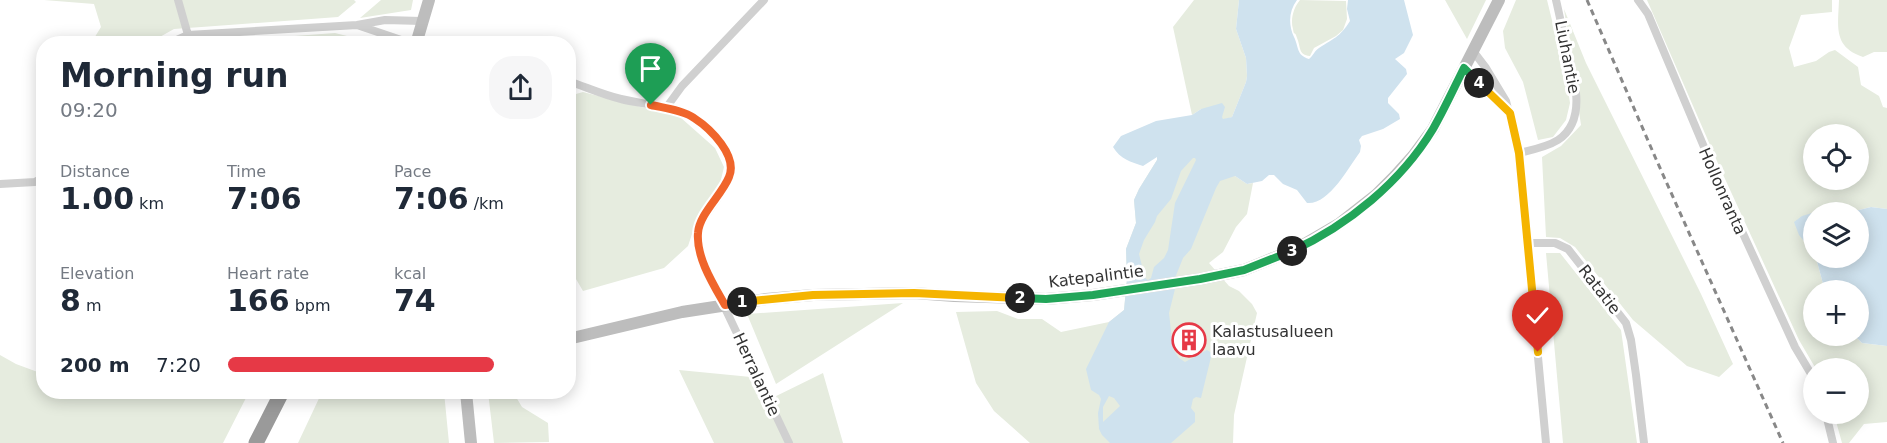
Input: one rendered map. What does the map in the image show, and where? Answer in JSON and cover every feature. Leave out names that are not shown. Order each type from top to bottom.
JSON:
[{"type":"highway","points":[[256,443],[278,399]]},
{"type":"street","points":[[178,0],[188,35],[357,25],[385,20],[422,21]]},
{"type":"street","points":[[417,36],[429,0]]},
{"type":"street","points":[[576,84],[619,99],[666,108],[682,86],[764,0]]},
{"type":"street","name":"Katepalintie","points":[[576,337],[682,312],[766,298],[914,293],[1046,299],[1093,295],[1200,279],[1244,270],[1273,260],[1325,233],[1358,211],[1413,156],[1433,129],[1499,0]]},
{"type":"street","name":"Liuhantie","points":[[1519,153],[1547,146],[1559,139],[1569,130],[1576,108],[1576,89],[1556,0]]},
{"type":"street","name":"Hollonranta","points":[[1638,0],[1648,14],[1712,166],[1803,360]]},
{"type":"street","points":[[357,25],[390,36]]},
{"type":"street","points":[[1473,51],[1506,101],[1519,153],[1546,443]]},
{"type":"street","points":[[1464,68],[1510,113]]},
{"type":"street","name":"Herralantie","points":[[666,108],[693,117],[708,130],[721,144],[731,166],[726,185],[700,222],[698,234],[700,250],[706,268],[789,443]]},
{"type":"street","points":[[0,184],[36,181]]},
{"type":"street","name":"Ratatie","points":[[1528,243],[1555,243],[1568,249],[1626,323],[1631,340],[1644,443]]},
{"type":"street","points":[[467,399],[471,443]]},
{"type":"street","points":[[1828,424],[1833,443]]},
{"type":"shaded area","points":[[44,0],[354,0],[356,2],[338,17],[174,29],[162,36],[95,36],[101,27],[94,4]]},
{"type":"shaded area","points":[[381,0],[413,0],[411,10],[360,18]]},
{"type":"shaded area","points":[[1194,0],[1239,0],[1236,29],[1246,58],[1247,76],[1232,117],[1223,120],[1201,109],[1192,115],[1173,27]]},
{"type":"shaded area","points":[[1300,0],[1346,1],[1347,19],[1343,30],[1314,48],[1310,56],[1303,54],[1292,25],[1293,13]]},
{"type":"shaded area","points":[[1445,0],[1486,0],[1467,39]]},
{"type":"shaded area","points":[[1516,0],[1547,0],[1570,103],[1566,120],[1553,137],[1538,140],[1523,82],[1505,48],[1503,31]]},
{"type":"shaded area","points":[[1647,0],[1832,0],[1832,12],[1801,15],[1789,48],[1794,67],[1816,61],[1835,50],[1858,67],[1861,85],[1879,96],[1883,107],[1887,108],[1887,209],[1869,208],[1869,202],[1803,202],[1803,268],[1819,268],[1822,280],[1803,280],[1803,346],[1869,346],[1869,344],[1887,346],[1887,422],[1869,424],[1869,358],[1810,358],[1799,340],[1720,168]]},
{"type":"shaded area","points":[[1839,0],[1887,0],[1887,52],[1874,52],[1863,57],[1846,48],[1839,35]]},
{"type":"shaded area","points":[[1564,9],[1586,63],[1701,294],[1733,364],[1719,377],[1687,366],[1633,320],[1575,247],[1560,238],[1546,237],[1542,157],[1561,146],[1581,125]]},
{"type":"shaded area","points":[[335,33],[347,36],[294,36]]},
{"type":"shaded area","points":[[583,92],[680,117],[715,148],[724,167],[719,188],[698,216],[688,246],[664,268],[583,291],[576,279],[576,94]]},
{"type":"shaded area","points":[[1203,150],[1247,184],[1253,183],[1247,214],[1236,227],[1223,252],[1209,263],[1229,286],[1239,291],[1252,304],[1257,313],[1234,415],[1233,443],[1030,443],[994,411],[976,383],[956,312],[997,311],[1018,319],[1042,319],[1061,332],[1109,322],[1124,310],[1127,279],[1126,249],[1136,223],[1134,200],[1157,160],[1157,156]]},
{"type":"shaded area","points":[[1546,253],[1560,253],[1621,330],[1637,443],[1563,443]]},
{"type":"shaded area","points":[[903,303],[776,384],[747,314]]},
{"type":"shaded area","points":[[0,355],[36,371],[36,399],[245,399],[223,443],[0,443]]},
{"type":"shaded area","points":[[679,370],[751,377],[764,402],[823,373],[843,443],[714,443]]},
{"type":"shaded area","points":[[319,399],[445,399],[449,443],[298,443]]},
{"type":"shaded area","points":[[489,399],[517,399],[522,407],[548,423],[549,442],[494,443]]},
{"type":"shaded area","points":[[1837,424],[1864,424],[1849,443],[1842,443]]},
{"type":"water","points":[[1239,0],[1297,0],[1291,13],[1291,27],[1300,53],[1309,59],[1317,49],[1339,34],[1350,21],[1347,9],[1348,0],[1404,0],[1413,35],[1404,53],[1395,59],[1406,69],[1407,74],[1388,98],[1388,103],[1399,114],[1400,119],[1383,129],[1362,136],[1359,140],[1360,152],[1344,176],[1330,192],[1315,202],[1307,203],[1297,190],[1283,184],[1274,175],[1269,175],[1262,181],[1247,184],[1235,176],[1220,181],[1191,249],[1183,258],[1175,278],[1175,289],[1169,313],[1173,349],[1179,358],[1185,362],[1207,350],[1212,353],[1201,398],[1193,399],[1191,408],[1195,413],[1195,422],[1171,443],[1110,443],[1099,429],[1098,413],[1101,399],[1091,390],[1086,369],[1109,322],[1124,310],[1127,279],[1126,249],[1136,223],[1134,200],[1157,160],[1157,157],[1143,166],[1122,157],[1113,147],[1121,136],[1156,121],[1192,115],[1201,109],[1222,103],[1225,107],[1223,119],[1232,117],[1247,76],[1246,58],[1236,29]],"holes":[[[1193,158],[1196,160],[1175,203],[1168,250],[1164,258],[1154,267],[1151,278],[1148,280],[1145,278],[1139,254],[1144,240],[1157,216],[1171,199],[1181,171]],[[1109,396],[1114,398],[1120,406],[1103,422],[1103,407]]]},
{"type":"water","points":[[1869,208],[1887,209],[1887,346],[1869,344],[1869,280],[1822,280],[1819,268],[1869,268]]},
{"type":"water","points":[[1803,216],[1803,240],[1794,222]]},
{"type":"railway","points":[[1587,0],[1783,443]]},
{"type":"place","name":"Kalastusalueen laavu","points":[[1189,340]]},
{"type":"route","points":[[651,105],[693,117],[721,144],[727,155],[731,166],[730,175],[726,185],[700,222],[698,234],[706,268],[725,305],[766,298],[813,295],[914,293],[1046,299],[1093,295],[1200,279],[1244,270],[1298,248],[1358,211],[1395,176],[1433,129],[1464,68],[1510,113],[1519,153],[1538,352]]}]
